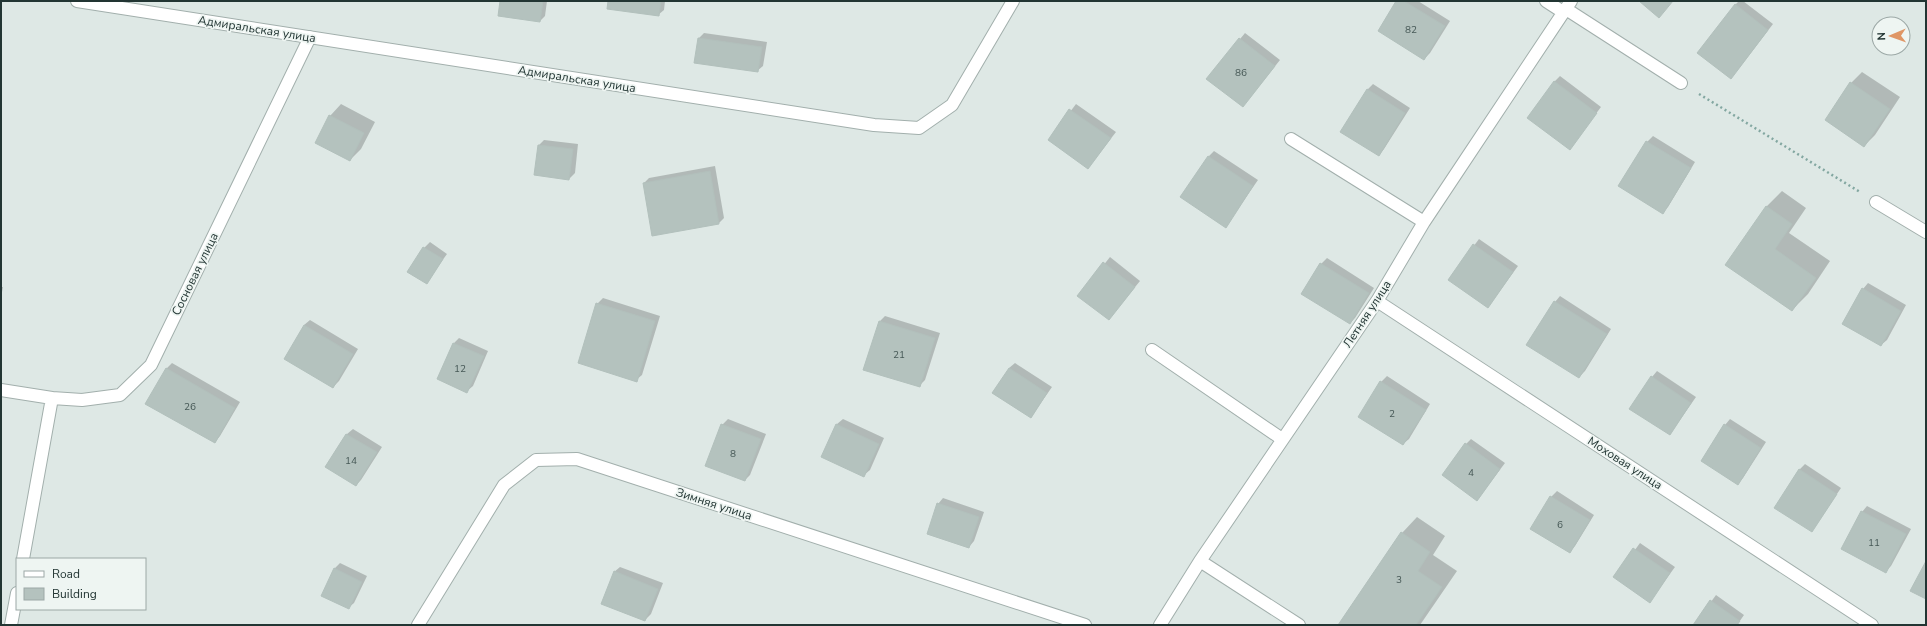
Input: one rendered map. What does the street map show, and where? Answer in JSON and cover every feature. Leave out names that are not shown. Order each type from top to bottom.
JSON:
[{"type":"street","name":"Адмиральская улица","points":[[77,1],[874,125],[919,128],[952,105],[1013,1]]},
{"type":"street","points":[[1546,1],[1567,7],[1681,83]]},
{"type":"street","name":"Летняя улица","points":[[1160,625],[1200,560],[1377,301],[1424,222],[1567,7]]},
{"type":"street","name":"Сосновая улица","points":[[1,390],[52,398],[82,400],[120,395],[151,365],[310,37]]},
{"type":"street","points":[[1291,139],[1424,222]]},
{"type":"street","points":[[1876,202],[1926,232]]},
{"type":"street","name":"Моховая улица","points":[[1377,301],[1872,625]]},
{"type":"street","points":[[1152,350],[1282,439]]},
{"type":"street","points":[[23,558],[52,398]]},
{"type":"street","name":"Зимняя улица","points":[[418,625],[504,485],[536,460],[577,459],[1085,625]]},
{"type":"street","points":[[1200,560],[1299,625]]},
{"type":"street","points":[[11,625],[16,598]]},
{"type":"path","points":[[1681,83],[1876,202]]},
{"type":"building","points":[[500,1],[543,1],[540,22],[498,16]]},
{"type":"building","points":[[608,1],[661,1],[659,16],[607,9]]},
{"type":"building","points":[[1396,1],[1404,1],[1445,26],[1424,60],[1378,31]]},
{"type":"building","points":[[1639,1],[1673,1],[1659,18]]},
{"type":"building","points":[[1735,4],[1768,30],[1731,79],[1697,53]]},
{"type":"building","points":[[698,38],[762,47],[758,72],[694,63]]},
{"type":"building","points":[[1239,38],[1275,66],[1243,107],[1206,79]]},
{"type":"building","points":[[1554,81],[1597,113],[1570,150],[1527,118]]},
{"type":"building","points":[[1850,82],[1890,109],[1864,147],[1825,120]]},
{"type":"building","points":[[1367,89],[1405,113],[1379,156],[1340,132]]},
{"type":"building","points":[[1069,109],[1111,138],[1088,169],[1048,140]]},
{"type":"building","points":[[329,115],[364,133],[350,161],[315,143]]},
{"type":"building","points":[[1646,141],[1691,168],[1663,214],[1618,186]]},
{"type":"building","points":[[538,145],[573,149],[569,180],[534,175]]},
{"type":"building","points":[[1208,156],[1253,186],[1226,228],[1180,197]]},
{"type":"building","points":[[710,171],[719,224],[652,236],[643,183]]},
{"type":"building","points":[[1766,206],[1792,224],[1775,249],[1816,278],[1792,311],[1725,265]]},
{"type":"building","points":[[1473,244],[1513,272],[1488,308],[1448,280]]},
{"type":"building","points":[[423,247],[443,259],[427,284],[407,272]]},
{"type":"building","points":[[1103,262],[1135,287],[1109,320],[1077,296]]},
{"type":"building","points":[[1320,263],[1369,293],[1350,324],[1301,294]]},
{"type":"building","points":[[1862,288],[1901,311],[1881,346],[1842,324]]},
{"type":"building","points":[[1554,301],[1607,334],[1579,378],[1526,345]]},
{"type":"building","points":[[596,303],[655,321],[637,382],[578,363]]},
{"type":"building","points":[[879,321],[935,338],[920,387],[863,370]]},
{"type":"building","points":[[304,325],[353,354],[333,388],[284,359]]},
{"type":"building","points":[[453,343],[484,356],[467,393],[437,379]]},
{"type":"building","points":[[166,368],[235,408],[215,443],[145,404]]},
{"type":"building","points":[[1009,368],[1047,393],[1031,418],[992,393]]},
{"type":"building","points":[[1651,376],[1691,403],[1670,435],[1629,409]]},
{"type":"building","points":[[1380,381],[1426,410],[1403,445],[1358,417]]},
{"type":"building","points":[[721,424],[761,439],[745,481],[705,466]]},
{"type":"building","points":[[836,424],[879,444],[864,477],[821,457]]},
{"type":"building","points":[[1724,424],[1761,448],[1738,485],[1701,461]]},
{"type":"building","points":[[346,434],[377,452],[356,486],[325,467]]},
{"type":"building","points":[[1465,443],[1500,469],[1477,501],[1442,475]]},
{"type":"building","points":[[1799,469],[1837,494],[1812,532],[1774,508]]},
{"type":"building","points":[[1550,496],[1590,520],[1570,553],[1530,529]]},
{"type":"building","points":[[937,503],[979,517],[969,548],[927,534]]},
{"type":"building","points":[[1861,511],[1906,534],[1886,573],[1841,549]]},
{"type":"building","points":[[1401,532],[1430,552],[1418,571],[1442,587],[1416,625],[1338,625]]},
{"type":"building","points":[[1633,548],[1670,573],[1650,603],[1613,577]]},
{"type":"building","points":[[1926,561],[1926,599],[1910,591]]},
{"type":"building","points":[[334,568],[362,582],[349,609],[321,596]]},
{"type":"building","points":[[614,571],[658,589],[645,621],[601,604]]},
{"type":"building","points":[[1710,600],[1740,621],[1737,625],[1693,625]]}]
